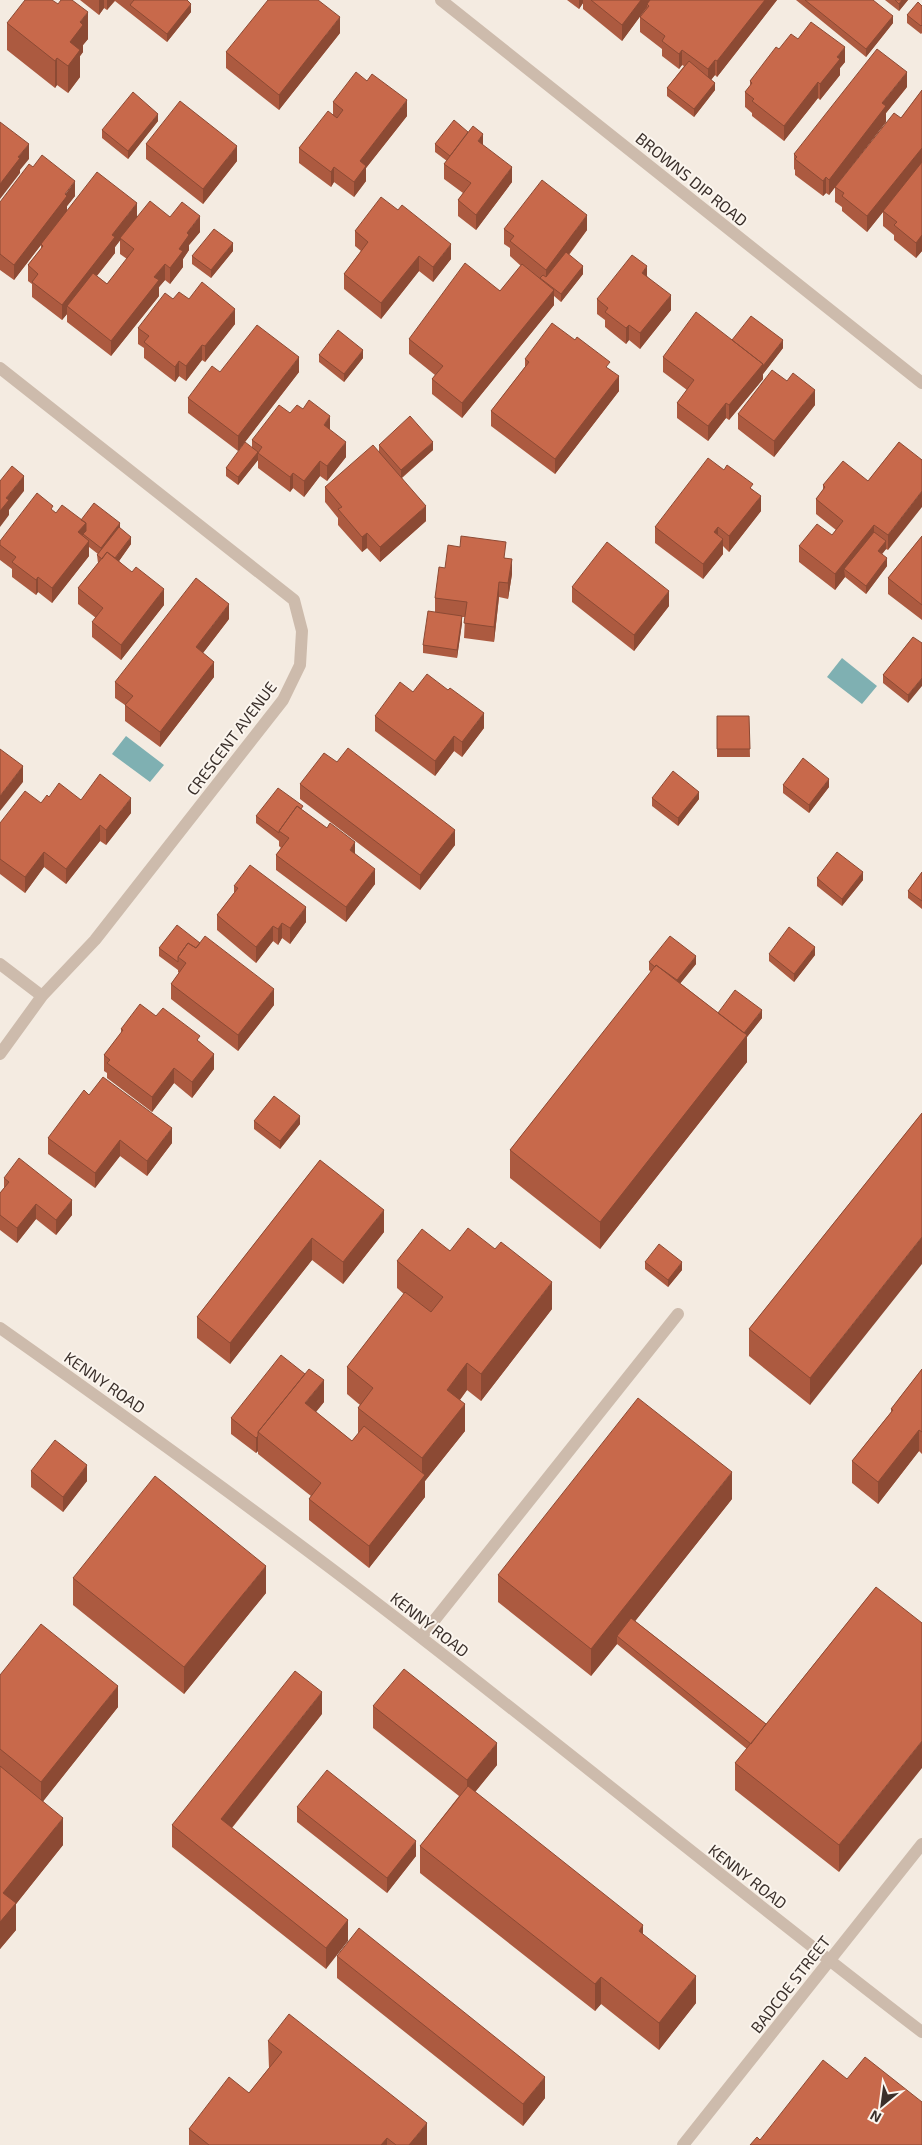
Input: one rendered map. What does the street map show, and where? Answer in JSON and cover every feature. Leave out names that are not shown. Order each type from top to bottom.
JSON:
[{"type":"street","name":"BROWNS DIP ROAD","points":[[441,0],[922,383]]},
{"type":"street","name":"CRESCENT AVENUE","points":[[0,368],[294,600],[302,631],[300,665],[283,700],[95,940],[42,996],[0,1054]]},
{"type":"street","points":[[0,964],[42,996]]},
{"type":"street","points":[[421,1638],[678,1314]]},
{"type":"street","name":"KENNY ROAD","points":[[0,1328],[156,1438],[421,1638],[829,1961],[922,2032]]},
{"type":"street","name":"BADCOE STREET","points":[[683,2145],[922,1844]]},
{"type":"water","points":[[842,658],[877,686],[862,704],[827,677]]},
{"type":"water","points":[[126,736],[164,765],[150,782],[112,754]]},
{"type":"building","points":[[25,0],[52,0],[58,4],[61,0],[72,0],[88,12],[80,22],[83,25],[70,42],[80,50],[68,66],[57,58],[55,61],[7,23]]},
{"type":"building","points":[[134,0],[187,0],[191,4],[167,34],[130,5]]},
{"type":"building","points":[[268,0],[318,0],[340,17],[279,95],[226,52]]},
{"type":"building","points":[[591,0],[641,0],[622,25]]},
{"type":"building","points":[[650,0],[765,0],[717,61],[715,60],[708,69],[682,50],[679,54],[662,41],[665,36],[640,17],[649,6],[647,4]]},
{"type":"building","points":[[805,0],[873,0],[893,16],[866,49]]},
{"type":"building","points":[[918,2],[922,6],[921,26],[907,15]]},
{"type":"building","points":[[811,22],[845,47],[837,57],[840,59],[820,84],[818,82],[784,126],[752,101],[754,99],[745,92],[752,83],[750,81],[776,47],[779,49],[791,34],[798,39]]},
{"type":"building","points":[[877,49],[907,72],[882,103],[886,106],[829,180],[826,177],[823,181],[795,159],[797,157],[794,154]]},
{"type":"building","points":[[689,61],[715,83],[694,109],[667,88]]},
{"type":"building","points":[[356,72],[367,81],[372,74],[407,100],[360,161],[366,166],[354,182],[334,167],[331,172],[299,148],[328,111],[337,118],[343,110],[333,102]]},
{"type":"building","points":[[922,90],[922,148],[867,216],[842,196],[844,193],[835,187],[894,113],[901,118]]},
{"type":"building","points":[[133,92],[158,114],[128,151],[102,130]]},
{"type":"building","points":[[180,101],[237,146],[203,189],[146,144]]},
{"type":"building","points":[[454,120],[468,132],[450,156],[435,144]]},
{"type":"building","points":[[0,122],[29,144],[0,184]]},
{"type":"building","points":[[473,126],[483,134],[478,141],[512,167],[476,215],[458,200],[471,183],[444,164]]},
{"type":"building","points":[[42,155],[75,181],[65,194],[67,196],[14,265],[0,254],[0,202],[29,164],[33,167]]},
{"type":"building","points":[[922,162],[922,235],[916,243],[894,225],[897,222],[883,211]]},
{"type":"building","points":[[97,172],[137,203],[112,235],[115,237],[62,305],[32,282],[38,274],[28,265],[43,246],[41,244]]},
{"type":"building","points":[[542,180],[587,215],[546,270],[510,241],[514,236],[504,229]]},
{"type":"building","points":[[381,197],[398,210],[402,205],[451,244],[433,267],[419,256],[381,303],[344,274],[368,242],[355,231]]},
{"type":"building","points":[[150,201],[170,217],[182,202],[200,216],[187,233],[189,235],[179,249],[183,251],[170,268],[165,264],[154,277],[159,280],[111,341],[67,306],[93,273],[107,284],[134,249],[120,238]]},
{"type":"building","points":[[214,229],[233,243],[211,270],[192,256]]},
{"type":"building","points":[[566,252],[583,266],[561,294],[540,278],[543,275],[546,277]]},
{"type":"building","points":[[632,255],[647,266],[642,273],[671,295],[640,333],[629,325],[626,328],[605,312],[608,308],[597,299]]},
{"type":"building","points":[[465,263],[500,291],[522,264],[554,290],[462,403],[432,379],[443,366],[409,339]]},
{"type":"building","points":[[202,282],[235,309],[205,346],[202,345],[186,366],[179,361],[175,367],[144,342],[149,336],[138,328],[165,293],[173,299],[179,292],[189,299]]},
{"type":"building","points":[[696,312],[763,364],[729,405],[726,403],[708,426],[677,403],[694,380],[663,357]]},
{"type":"building","points":[[751,316],[783,340],[763,366],[763,364],[732,340]]},
{"type":"building","points":[[552,323],[575,340],[577,337],[610,362],[606,367],[619,376],[555,459],[491,411],[529,362],[525,359]]},
{"type":"building","points":[[257,325],[299,357],[238,436],[188,398],[212,366],[220,372]]},
{"type":"building","points":[[338,330],[363,350],[344,374],[319,355]]},
{"type":"building","points":[[772,370],[787,381],[793,373],[815,390],[774,441],[738,414]]},
{"type":"building","points":[[309,400],[330,416],[324,425],[346,442],[327,466],[320,461],[304,481],[293,473],[290,477],[258,453],[262,447],[252,440],[279,405],[290,413],[297,405],[303,409]]},
{"type":"building","points":[[410,416],[433,442],[401,470],[379,445]]},
{"type":"building","points":[[245,442],[258,452],[238,477],[226,468]]},
{"type":"building","points":[[899,442],[922,460],[922,491],[888,535],[874,525],[835,574],[799,546],[817,524],[832,535],[843,521],[816,499],[825,487],[823,485],[843,461],[868,481]]},
{"type":"building","points":[[373,445],[426,506],[380,547],[367,533],[362,537],[338,509],[342,507],[325,487]]},
{"type":"building","points":[[708,458],[724,470],[727,465],[753,484],[750,488],[761,496],[729,536],[718,527],[714,532],[723,539],[703,564],[655,527]]},
{"type":"building","points":[[12,466],[24,476],[6,498],[9,500],[0,511],[0,481]]},
{"type":"building","points":[[37,493],[53,506],[51,509],[56,513],[62,505],[86,523],[78,532],[89,541],[52,588],[38,577],[36,580],[12,562],[16,557],[0,545],[0,541]]},
{"type":"building","points":[[94,503],[120,523],[101,548],[83,534],[86,531],[86,523],[81,520]]},
{"type":"building","points":[[119,527],[131,537],[115,558],[107,552],[102,559],[97,555]]},
{"type":"building","points":[[874,532],[886,541],[878,551],[887,558],[866,586],[844,569]]},
{"type":"building","points":[[461,536],[506,542],[504,558],[512,559],[508,583],[499,582],[494,627],[464,623],[467,602],[435,598],[439,567],[445,568],[448,545],[460,547]]},
{"type":"building","points":[[922,536],[922,605],[888,578]]},
{"type":"building","points":[[607,542],[669,591],[634,635],[572,587]]},
{"type":"building","points":[[107,552],[132,572],[136,567],[164,589],[121,645],[92,622],[103,608],[78,588]]},
{"type":"building","points":[[196,578],[229,604],[196,647],[214,662],[160,732],[125,705],[133,696],[115,682]]},
{"type":"building","points":[[428,611],[462,616],[457,650],[423,645]]},
{"type":"building","points":[[913,637],[922,643],[922,678],[908,695],[883,675]]},
{"type":"building","points":[[427,674],[484,713],[462,742],[454,736],[435,761],[375,716],[400,682],[413,692]]},
{"type":"building","points":[[717,716],[749,716],[750,749],[717,749]]},
{"type":"building","points":[[348,748],[455,830],[420,875],[300,784],[324,753],[337,762]]},
{"type":"building","points":[[0,749],[23,766],[0,796]]},
{"type":"building","points":[[803,758],[829,779],[809,805],[783,785]]},
{"type":"building","points":[[673,771],[699,792],[678,818],[652,798]]},
{"type":"building","points":[[100,774],[131,798],[106,830],[100,825],[66,869],[44,852],[25,877],[0,859],[0,823],[25,791],[41,803],[47,795],[49,797],[59,783],[81,800]]},
{"type":"building","points":[[278,788],[303,806],[301,809],[297,806],[279,833],[256,816]]},
{"type":"building","points":[[297,806],[327,828],[330,823],[355,842],[350,850],[375,869],[346,907],[276,855],[289,838],[279,831]]},
{"type":"building","points":[[837,852],[863,872],[842,899],[817,878]]},
{"type":"building","points":[[250,865],[306,907],[290,928],[282,923],[278,929],[273,926],[256,947],[217,915],[238,888],[234,886]]},
{"type":"building","points":[[922,872],[922,901],[908,891]]},
{"type":"building","points":[[177,925],[200,943],[196,948],[188,943],[178,957],[178,962],[159,948]]},
{"type":"building","points":[[789,927],[815,947],[794,974],[769,954]]},
{"type":"building","points":[[205,936],[274,989],[238,1035],[171,984],[186,963],[178,957],[188,943],[196,948]]},
{"type":"building","points":[[670,936],[696,956],[677,980],[649,962]]},
{"type":"building","points":[[656,965],[747,1035],[600,1222],[510,1150]]},
{"type":"building","points":[[735,990],[762,1010],[744,1033],[718,1013]]},
{"type":"building","points":[[140,1004],[156,1016],[163,1008],[200,1036],[197,1040],[214,1054],[192,1082],[174,1068],[152,1097],[107,1063],[110,1060],[104,1055]]},
{"type":"building","points":[[103,1077],[172,1128],[147,1161],[120,1140],[95,1173],[48,1138],[84,1090],[89,1095]]},
{"type":"building","points":[[274,1096],[300,1116],[280,1141],[254,1121]]},
{"type":"building","points":[[922,1113],[922,1237],[810,1378],[749,1329]]},
{"type":"building","points":[[19,1158],[72,1200],[56,1220],[36,1204],[17,1228],[0,1215],[0,1193],[9,1182],[4,1178]]},
{"type":"building","points":[[320,1160],[384,1210],[343,1262],[312,1238],[230,1343],[197,1317]]},
{"type":"building","points":[[468,1228],[495,1249],[501,1242],[552,1282],[481,1374],[467,1363],[447,1390],[465,1404],[422,1458],[358,1408],[373,1388],[347,1367],[405,1292],[431,1312],[443,1297],[397,1261],[422,1229],[450,1251]]},
{"type":"building","points":[[659,1244],[682,1262],[668,1280],[645,1262]]},
{"type":"building","points":[[281,1355],[305,1374],[258,1432],[256,1438],[231,1418]]},
{"type":"building","points":[[309,1369],[324,1380],[305,1403],[352,1441],[364,1426],[425,1475],[369,1546],[309,1499],[321,1483],[258,1432]]},
{"type":"building","points":[[922,1369],[922,1432],[919,1430],[878,1482],[852,1461],[893,1410],[891,1409]]},
{"type":"building","points":[[638,1398],[732,1472],[591,1649],[498,1575]]},
{"type":"building","points":[[55,1440],[87,1465],[63,1497],[31,1471]]},
{"type":"building","points":[[155,1476],[266,1566],[184,1667],[73,1578]]},
{"type":"building","points":[[876,1587],[922,1623],[922,1741],[839,1845],[735,1763]]},
{"type":"building","points":[[631,1618],[766,1724],[751,1744],[617,1636]]},
{"type":"building","points":[[41,1624],[118,1686],[41,1782],[0,1749],[0,1675]]},
{"type":"building","points":[[404,1669],[497,1743],[467,1780],[373,1706]]},
{"type":"building","points":[[295,1671],[322,1692],[221,1819],[348,1920],[326,1948],[172,1825]]},
{"type":"building","points":[[0,1766],[63,1818],[3,1893],[16,1903],[0,1922]]},
{"type":"building","points":[[327,1770],[416,1841],[387,1878],[297,1807]]},
{"type":"building","points":[[468,1786],[643,1925],[639,1931],[696,1976],[659,2023],[601,1977],[595,1984],[420,1846]]},
{"type":"building","points":[[359,1928],[545,2077],[523,2104],[337,1956]]},
{"type":"building","points":[[289,2014],[427,2123],[409,2145],[396,2145],[387,2138],[381,2145],[209,2145],[189,2129],[229,2077],[249,2093],[282,2052],[268,2041]]},
{"type":"building","points":[[865,2057],[922,2102],[922,2145],[750,2145],[757,2137],[760,2140],[823,2060],[847,2079]]}]
